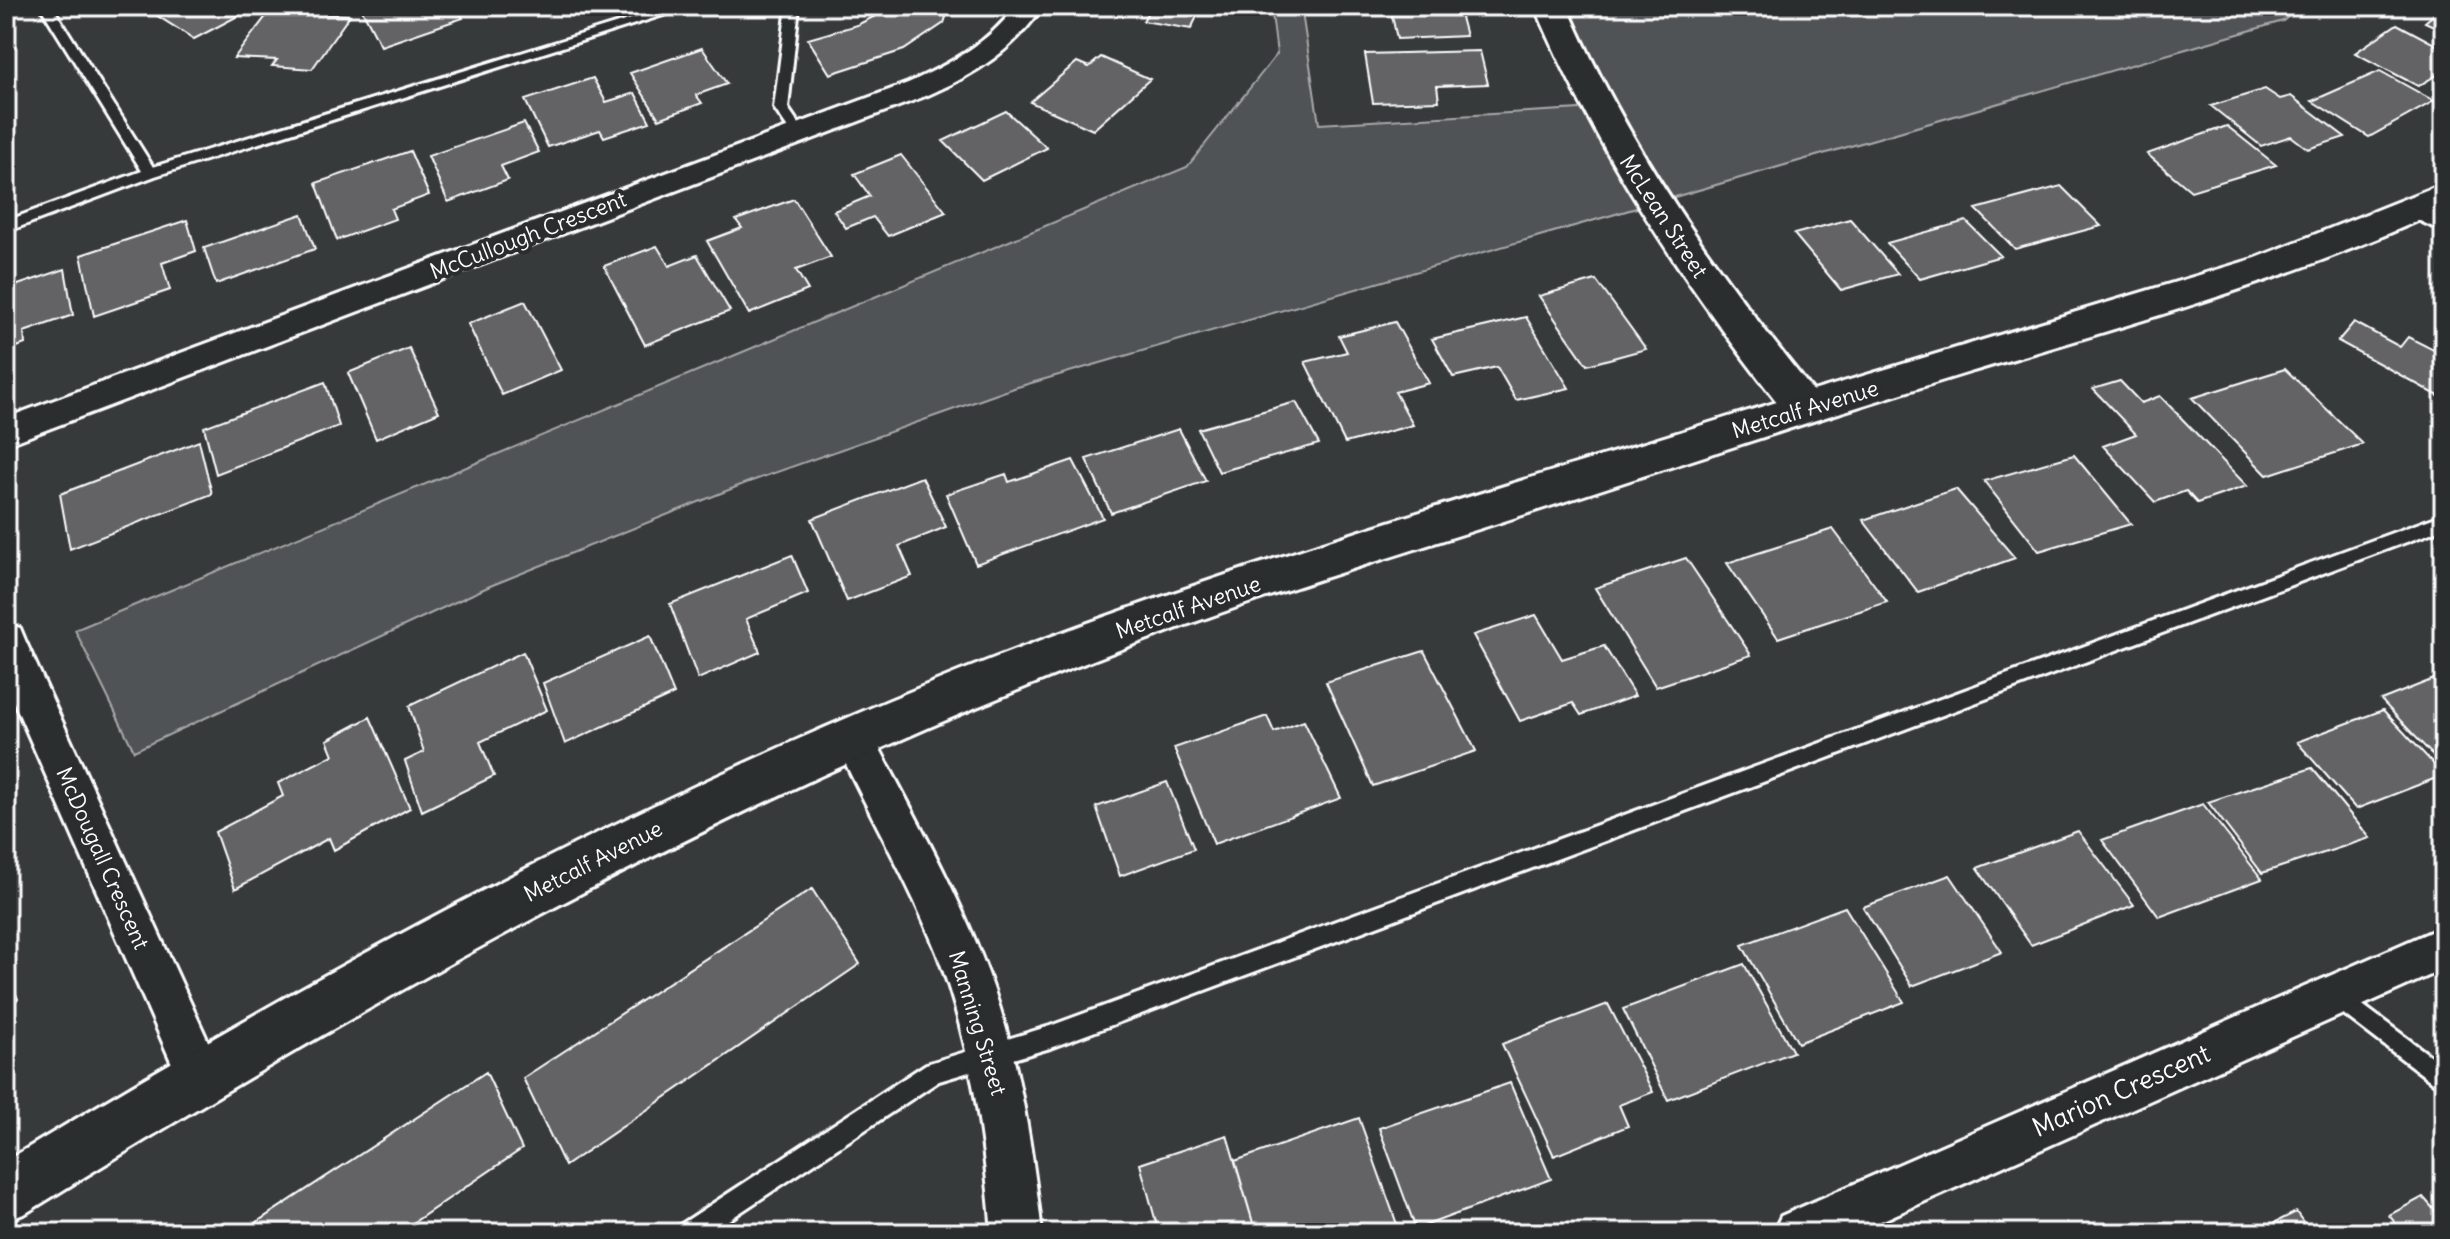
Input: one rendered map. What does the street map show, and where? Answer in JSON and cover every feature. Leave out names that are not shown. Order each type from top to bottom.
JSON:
[{"type":"street","name":"McCullough Crescent","points":[[6,432],[918,89],[968,66],[1005,39],[1030,6]]},
{"type":"street","name":"McLean Street","points":[[1551,6],[1580,73],[1654,205],[1737,323],[1805,409]]},
{"type":"street","name":"Metcalf Avenue","points":[[6,1193],[200,1075],[369,979],[616,848],[854,739],[1053,655],[1223,593],[1805,409],[2196,290],[2435,208]]},
{"type":"street","name":"McDougall Crescent","points":[[10,661],[200,1075]]},
{"type":"street","name":"Manning Street","points":[[854,739],[955,943],[971,987],[1003,1108],[1017,1233]]},
{"type":"street","name":"Marion Crescent","points":[[1798,1233],[2444,947]]},
{"type":"lane","points":[[46,6],[150,173]]},
{"type":"lane","points":[[6,227],[150,173],[686,6]]},
{"type":"lane","points":[[793,6],[781,108],[798,133]]},
{"type":"lane","points":[[688,1233],[934,1072],[1050,1037],[2444,521]]},
{"type":"lane","points":[[2335,995],[2444,1080]]},
{"type":"shaded area","points":[[1271,6],[1301,6],[1319,124],[1597,108],[1551,6],[2301,6],[2283,21],[1014,388],[746,483],[490,586],[134,751],[75,630],[1187,167],[1277,54]]},
{"type":"building","points":[[167,6],[221,6],[238,16],[194,39],[153,13]]},
{"type":"building","points":[[274,6],[306,6],[301,13],[350,15],[312,69],[272,66],[277,60],[234,58]]},
{"type":"building","points":[[456,6],[463,18],[381,46],[361,8]]},
{"type":"building","points":[[508,6],[540,6],[515,15]]},
{"type":"building","points":[[895,6],[954,6],[944,23],[904,50],[830,74],[808,39],[857,25]]},
{"type":"building","points":[[1151,6],[1202,6],[1191,29],[1143,21]]},
{"type":"building","points":[[1390,6],[1458,6],[1466,36],[1397,39]]},
{"type":"building","points":[[2444,6],[2444,31],[2425,22]]},
{"type":"building","points":[[2397,24],[2444,49],[2444,79],[2437,75],[2418,86],[2355,53]]},
{"type":"building","points":[[702,48],[727,84],[696,95],[702,103],[659,119],[630,73]]},
{"type":"building","points":[[1480,51],[1488,84],[1437,86],[1439,101],[1373,103],[1365,54]]},
{"type":"building","points":[[1101,57],[1150,79],[1093,130],[1030,102],[1077,62],[1089,67]]},
{"type":"building","points":[[2380,71],[2434,101],[2369,137],[2312,101]]},
{"type":"building","points":[[593,78],[606,102],[635,93],[650,122],[604,137],[600,130],[548,147],[525,100]]},
{"type":"building","points":[[2265,89],[2280,99],[2291,96],[2345,137],[2308,149],[2291,136],[2261,146],[2211,106]]},
{"type":"building","points":[[1006,111],[1047,148],[982,180],[943,141]]},
{"type":"building","points":[[524,123],[539,152],[501,166],[508,180],[448,202],[428,156]]},
{"type":"building","points":[[2227,126],[2276,165],[2191,191],[2147,154]]},
{"type":"building","points":[[410,151],[429,195],[391,209],[395,219],[337,240],[316,183]]},
{"type":"building","points":[[901,155],[946,212],[888,236],[873,217],[846,228],[834,211],[870,196],[854,174]]},
{"type":"building","points":[[2061,186],[2101,226],[2015,249],[1976,209]]},
{"type":"building","points":[[794,199],[831,257],[796,270],[808,290],[749,314],[707,241],[742,228],[736,220]]},
{"type":"building","points":[[302,214],[315,249],[216,284],[204,248]]},
{"type":"building","points":[[1850,219],[1898,274],[1841,290],[1794,234]]},
{"type":"building","points":[[187,220],[196,251],[162,263],[170,290],[94,316],[81,255]]},
{"type":"building","points":[[1966,221],[2001,256],[1920,279],[1887,243]]},
{"type":"building","points":[[657,246],[669,266],[697,255],[730,311],[645,345],[604,266]]},
{"type":"building","points":[[65,269],[73,315],[24,332],[25,344],[6,351],[6,289]]},
{"type":"building","points":[[1596,280],[1646,349],[1587,365],[1539,296]]},
{"type":"building","points":[[525,301],[561,370],[502,395],[468,324]]},
{"type":"building","points":[[1526,317],[1569,388],[1516,400],[1497,367],[1453,377],[1432,339]]},
{"type":"building","points":[[1395,322],[1429,383],[1395,392],[1413,425],[1345,443],[1305,362],[1347,352],[1339,336]]},
{"type":"building","points":[[2354,322],[2400,347],[2408,337],[2444,355],[2444,399],[2338,341]]},
{"type":"building","points":[[409,348],[439,412],[376,439],[348,373]]},
{"type":"building","points":[[2285,369],[2363,444],[2267,475],[2192,398]]},
{"type":"building","points":[[2120,381],[2141,403],[2160,396],[2247,486],[2197,503],[2186,491],[2155,502],[2103,446],[2136,434],[2093,389]]},
{"type":"building","points":[[325,382],[339,426],[216,474],[204,427]]},
{"type":"building","points":[[1296,402],[1319,444],[1219,472],[1198,429]]},
{"type":"building","points":[[1179,429],[1206,481],[1111,513],[1086,459]]},
{"type":"building","points":[[199,441],[212,494],[70,549],[60,494]]},
{"type":"building","points":[[2074,455],[2131,524],[2039,551],[1984,481]]},
{"type":"building","points":[[1073,460],[1103,518],[976,564],[946,494],[1006,474],[1009,482]]},
{"type":"building","points":[[922,477],[946,527],[899,546],[912,576],[847,601],[812,519]]},
{"type":"building","points":[[1956,489],[2015,558],[1918,592],[1863,520]]},
{"type":"building","points":[[1833,529],[1887,602],[1778,638],[1727,563]]},
{"type":"building","points":[[792,555],[808,593],[746,619],[760,652],[698,679],[670,604]]},
{"type":"building","points":[[1686,558],[1751,655],[1656,687],[1595,588]]},
{"type":"building","points":[[1536,615],[1562,659],[1604,646],[1635,696],[1581,715],[1573,703],[1520,721],[1473,635]]},
{"type":"building","points":[[650,636],[674,694],[565,744],[543,683]]},
{"type":"building","points":[[1424,651],[1476,751],[1373,786],[1326,682]]},
{"type":"building","points":[[523,652],[547,710],[480,742],[494,776],[422,811],[405,761],[424,752],[409,706]]},
{"type":"building","points":[[2444,675],[2444,761],[2440,763],[2381,700]]},
{"type":"building","points":[[2383,710],[2444,775],[2356,809],[2297,742]]},
{"type":"building","points":[[1267,716],[1274,732],[1304,721],[1341,798],[1214,844],[1174,748]]},
{"type":"building","points":[[370,717],[410,808],[334,850],[329,838],[235,889],[215,832],[283,796],[278,783],[333,755],[327,740]]},
{"type":"building","points":[[2312,768],[2370,838],[2262,873],[2208,802]]},
{"type":"building","points":[[1167,782],[1194,849],[1120,876],[1096,807]]},
{"type":"building","points":[[2203,804],[2262,879],[2159,917],[2102,840]]},
{"type":"building","points":[[2078,831],[2134,905],[2031,945],[1977,868]]},
{"type":"building","points":[[1950,875],[2002,952],[1912,986],[1863,907]]},
{"type":"building","points":[[812,889],[860,964],[565,1166],[523,1078]]},
{"type":"building","points":[[1845,907],[1904,1002],[1798,1043],[1742,945]]},
{"type":"building","points":[[1744,964],[1793,1052],[1668,1100],[1623,1009]]},
{"type":"building","points":[[6,970],[18,999],[6,1007]]},
{"type":"building","points":[[1608,1004],[1653,1092],[1619,1105],[1628,1126],[1554,1156],[1502,1044]]},
{"type":"building","points":[[486,1072],[522,1149],[398,1233],[240,1233]]},
{"type":"building","points":[[1510,1083],[1551,1179],[1416,1229],[1379,1128]]},
{"type":"building","points":[[1359,1118],[1399,1230],[1391,1233],[1256,1233],[1235,1161]]},
{"type":"building","points":[[1227,1135],[1256,1233],[1159,1233],[1140,1164]]},
{"type":"building","points":[[2423,1197],[2444,1221],[2444,1233],[2403,1233],[2389,1215]]},
{"type":"building","points":[[2296,1212],[2311,1233],[2254,1233]]}]
